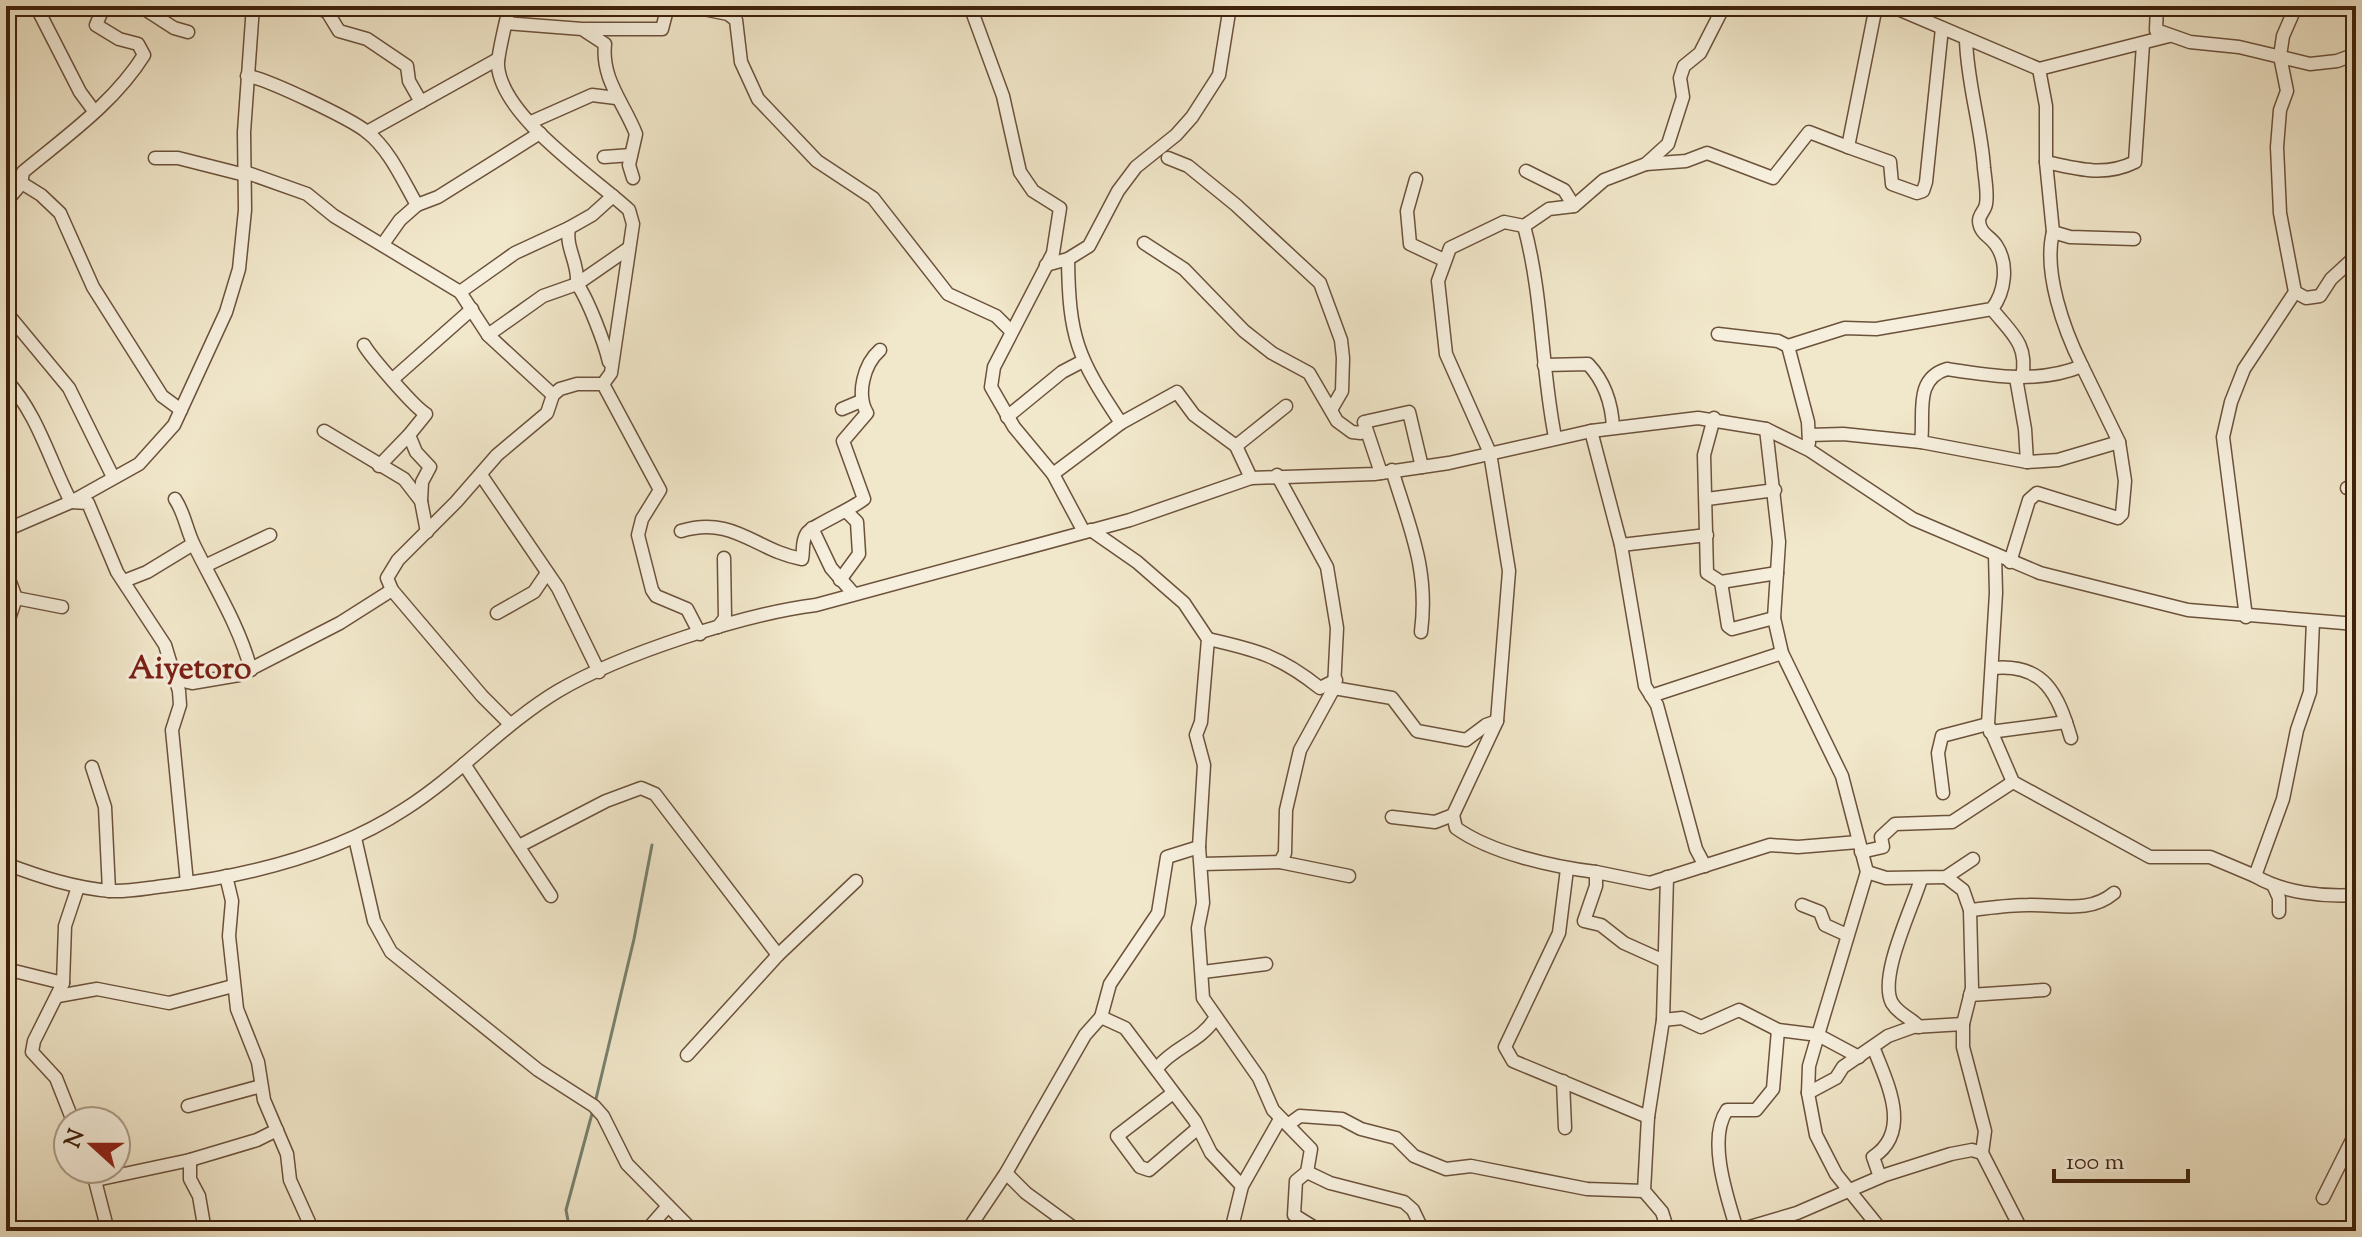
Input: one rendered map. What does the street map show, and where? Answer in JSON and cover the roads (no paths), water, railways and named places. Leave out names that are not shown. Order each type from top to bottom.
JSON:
[{"type":"street","points":[[36,6],[80,92],[94,111]]},
{"type":"street","points":[[6,202],[21,184],[23,172],[129,79],[144,55],[138,44],[119,39],[96,25],[104,6]]},
{"type":"street","points":[[140,6],[174,28],[188,32]]},
{"type":"street","points":[[6,530],[71,502],[139,464],[159,444],[181,410],[226,312],[239,269],[253,6]]},
{"type":"street","points":[[317,6],[328,13],[339,31],[367,39],[407,66],[409,81],[421,102]]},
{"type":"street","points":[[510,6],[498,59],[506,90],[555,150],[629,210],[633,224],[607,379]]},
{"type":"street","points":[[506,23],[582,29],[662,29],[668,6]]},
{"type":"street","points":[[689,6],[728,14],[736,20],[743,70],[758,99],[817,161],[873,198],[948,294],[996,316],[1011,331]]},
{"type":"street","points":[[970,6],[1003,96],[1020,172],[1033,191],[1060,208],[1053,253],[994,367],[991,387],[1007,417],[1053,474],[1088,531],[1137,562],[1184,603],[1208,639],[1201,722],[1196,735],[1204,765],[1199,847],[1203,903],[1198,928],[1203,998],[1259,1078],[1284,1121],[1311,1149],[1307,1172],[1296,1181],[1294,1215],[1315,1228],[1314,1231]]},
{"type":"street","points":[[1046,265],[1068,259],[1089,246],[1118,191],[1136,167],[1176,135],[1219,75],[1230,6]]},
{"type":"street","points":[[1646,164],[1673,138],[1671,126],[1683,97],[1681,72],[1700,53],[1724,6]]},
{"type":"street","points":[[1848,147],[1876,6]]},
{"type":"street","points":[[1891,6],[1919,10],[1942,28],[2039,69],[2169,36]]},
{"type":"street","points":[[2157,6],[2156,30],[2169,36],[2310,64],[2337,61],[2356,54]]},
{"type":"street","points":[[2246,617],[2223,437],[2231,402],[2244,369],[2295,292],[2280,213],[2277,147],[2280,110],[2287,91],[2280,56],[2283,36],[2296,6]]},
{"type":"street","points":[[1942,28],[1938,98],[1923,191],[1917,193],[1892,184],[1893,165],[1809,132],[1773,178],[1707,153],[1686,161],[1646,164],[1604,180],[1574,206],[1549,209],[1524,226],[1504,222],[1450,248],[1444,260],[1437,295],[1446,354],[1490,453],[1508,563],[1497,721],[1453,815],[1456,828],[1477,841],[1567,869],[1650,883],[1770,845],[1883,847],[1881,837],[1895,824],[1952,822],[2013,782]]},
{"type":"street","points":[[582,29],[605,44],[603,60],[616,98],[636,134],[629,173],[633,178]]},
{"type":"street","points":[[1966,39],[1967,75],[1984,164],[1987,203],[1979,222],[1981,231],[1995,242],[2004,271],[2003,287],[1992,309]]},
{"type":"street","points":[[2046,162],[2087,171],[2118,171],[2135,162],[2143,44]]},
{"type":"street","points":[[367,132],[498,59]]},
{"type":"street","points":[[2010,562],[2029,500],[2037,493],[2118,518],[2122,514],[2125,481],[2119,442],[2060,312],[2052,259],[2046,106],[2039,69]]},
{"type":"street","points":[[247,76],[280,87],[367,132],[387,155],[417,205]]},
{"type":"street","points":[[531,122],[592,95],[616,98]]},
{"type":"street","points":[[383,244],[400,220],[417,205],[438,197],[540,133]]},
{"type":"street","points":[[604,157],[631,155]]},
{"type":"street","points":[[155,158],[178,158],[245,174],[307,194],[334,216],[460,292],[488,335],[553,395]]},
{"type":"street","points":[[1168,158],[1188,166],[1236,205],[1320,283],[1341,340],[1343,358],[1342,391],[1331,410]]},
{"type":"street","points":[[6,161],[12,177],[41,195],[60,213],[93,287],[162,396],[181,410]]},
{"type":"street","points":[[1526,171],[1564,190],[1574,206]]},
{"type":"street","points":[[1416,179],[1407,211],[1410,244],[1444,260]]},
{"type":"street","points":[[460,292],[515,253],[592,215],[613,196]]},
{"type":"street","points":[[1524,226],[1540,303],[1544,365],[1555,437]]},
{"type":"street","points":[[569,228],[566,242],[578,273],[577,284],[593,310],[607,379],[660,490],[642,519],[638,535],[652,590],[656,596],[687,609],[700,634]]},
{"type":"street","points":[[2053,232],[2070,237],[2134,239]]},
{"type":"street","points":[[1144,243],[1184,269],[1244,331],[1272,353],[1309,373],[1337,421],[1352,432],[1361,433],[1364,429]]},
{"type":"street","points":[[488,335],[543,296],[577,284],[629,248]]},
{"type":"street","points":[[2295,292],[2306,298],[2320,296],[2331,279],[2356,256]]},
{"type":"street","points":[[1068,259],[1069,312],[1076,346],[1121,423]]},
{"type":"street","points":[[394,378],[472,309]]},
{"type":"street","points":[[1718,334],[1778,341],[1788,346],[1845,328],[1876,329],[1992,309]]},
{"type":"street","points":[[1992,309],[2012,329],[2022,346],[2019,378],[2027,462]]},
{"type":"street","points":[[6,312],[69,388],[113,477]]},
{"type":"street","points":[[364,345],[394,378],[408,401],[426,414],[379,466]]},
{"type":"street","points":[[1788,346],[1809,435],[1809,450]]},
{"type":"street","points":[[802,559],[802,546],[812,528],[848,513],[864,499],[843,441],[867,413],[861,401],[867,369],[870,359],[880,350]]},
{"type":"street","points":[[1007,417],[1062,372],[1083,361]]},
{"type":"street","points":[[1544,365],[1588,364],[1606,392],[1613,428]]},
{"type":"street","points":[[1921,442],[1924,388],[1937,372],[1947,369],[2019,378],[2063,373],[2082,366]]},
{"type":"street","points":[[510,724],[482,696],[392,590],[387,578],[497,455],[547,413],[553,395],[577,384],[607,379]]},
{"type":"street","points":[[6,380],[20,395],[34,420],[71,502]]},
{"type":"street","points":[[1053,474],[1121,423],[1177,392],[1195,415],[1236,446],[1251,478]]},
{"type":"street","points":[[842,409],[861,401]]},
{"type":"street","points":[[1236,446],[1286,406]]},
{"type":"street","points":[[1421,632],[1424,602],[1422,568],[1386,472],[1364,429],[1364,422],[1375,417],[1409,412],[1422,467]]},
{"type":"street","points":[[1714,418],[1704,455],[1707,573],[1721,582],[1777,573]]},
{"type":"street","points":[[6,864],[78,887],[109,891],[187,883],[301,857],[355,838],[406,809],[510,724],[562,689],[700,634],[776,610],[816,605],[1088,531],[1251,478],[1386,472],[1613,428],[1714,418],[1766,429],[1809,450],[1913,519],[2010,562],[2150,603],[2246,617],[2356,624]]},
{"type":"street","points":[[1766,429],[1779,542],[1774,618],[1782,653],[1836,760],[1852,801],[1859,847],[1867,872],[1809,1066],[1808,1093],[1816,1135],[1836,1174],[1882,1231]]},
{"type":"street","points":[[324,431],[354,446],[379,466],[404,479],[421,501]]},
{"type":"street","points":[[1591,431],[1621,545],[1639,661],[1678,776],[1696,849],[1705,866]]},
{"type":"street","points":[[1809,435],[1843,434],[1921,442],[2027,462],[2058,460],[2119,442]]},
{"type":"street","points":[[409,435],[412,446],[430,467],[422,482],[421,501],[427,532]]},
{"type":"street","points":[[481,475],[576,621],[599,672]]},
{"type":"street","points":[[1277,475],[1327,567],[1337,628],[1335,684],[1300,750],[1286,810],[1285,853],[1280,862]]},
{"type":"street","points":[[1707,499],[1775,490]]},
{"type":"street","points":[[175,499],[186,518],[193,544],[207,565],[243,639],[251,670]]},
{"type":"street","points":[[71,502],[88,503],[117,572],[165,645],[180,705],[172,730],[187,883]]},
{"type":"street","points":[[840,580],[859,554],[857,522],[848,513]]},
{"type":"street","points":[[681,531],[700,525],[722,526],[762,543],[772,552],[818,563],[828,559]]},
{"type":"street","points":[[812,528],[840,580],[853,593]]},
{"type":"street","points":[[207,565],[270,535]]},
{"type":"street","points":[[1621,545],[1707,535]]},
{"type":"street","points":[[124,581],[147,572],[193,544]]},
{"type":"street","points":[[1995,554],[1989,728],[1997,740],[2013,782],[2150,857],[2210,857],[2274,887],[2356,895]]},
{"type":"street","points":[[716,630],[725,618],[724,558]]},
{"type":"street","points":[[6,571],[12,597],[6,628]]},
{"type":"street","points":[[497,613],[534,592],[547,573]]},
{"type":"street","points":[[1721,582],[1728,626],[1732,629],[1774,618]]},
{"type":"street","points":[[175,679],[192,683],[214,681],[251,670],[340,623],[392,590]]},
{"type":"street","points":[[12,597],[62,607]]},
{"type":"street","points":[[2255,876],[2283,799],[2297,730],[2310,692],[2313,621]]},
{"type":"street","points":[[1208,639],[1260,650],[1294,667],[1320,688],[1335,684],[1392,698],[1417,731],[1466,740],[1497,721]]},
{"type":"street","points":[[1651,696],[1782,653]]},
{"type":"street","points":[[1993,668],[2011,667],[2046,681],[2071,738]]},
{"type":"street","points":[[1943,793],[1938,753],[1942,736],[1989,728],[2066,722]]},
{"type":"street","points":[[464,764],[551,896]]},
{"type":"street","points":[[92,767],[105,807],[109,891]]},
{"type":"street","points":[[519,846],[606,801],[641,788],[655,794],[778,955]]},
{"type":"street","points":[[1392,817],[1435,822],[1453,815]]},
{"type":"street","points":[[355,838],[371,911],[391,952],[538,1070],[594,1106],[603,1116],[627,1164],[693,1231]]},
{"type":"street","points":[[967,1231],[1006,1173],[1085,1035],[1101,1017],[1110,984],[1158,913],[1167,857],[1199,847]]},
{"type":"street","points":[[1867,872],[1886,878],[1946,877],[1973,859]]},
{"type":"street","points":[[1202,864],[1280,862],[1349,876]]},
{"type":"street","points":[[1567,869],[1559,933],[1505,1047],[1513,1061],[1648,1117]]},
{"type":"street","points":[[1596,872],[1596,886],[1584,921],[1601,925],[1624,943],[1664,961]]},
{"type":"street","points":[[226,876],[232,901],[229,936],[237,1009],[258,1062],[261,1086],[287,1154],[296,1197],[313,1231]]},
{"type":"street","points":[[1667,877],[1663,1020],[1648,1117],[1644,1191],[1662,1212],[1668,1231]]},
{"type":"street","points":[[1946,877],[1963,890],[1970,910],[1973,960],[1970,995],[1963,1024],[1963,1047],[1985,1131],[1982,1153],[2022,1231]]},
{"type":"street","points":[[1919,1027],[1900,1015],[1887,985],[1893,955],[1921,879]]},
{"type":"street","points":[[687,1055],[778,955],[856,881]]},
{"type":"street","points":[[67,1105],[56,1078],[32,1052],[34,1041],[63,983],[65,926],[78,887]]},
{"type":"street","points":[[2274,887],[2279,898],[2279,912]]},
{"type":"street","points":[[1970,910],[2028,905],[2086,906],[2101,903],[2114,893]]},
{"type":"street","points":[[1802,905],[1820,912],[1825,925],[1847,935]]},
{"type":"street","points":[[1203,972],[1266,964]]},
{"type":"street","points":[[6,969],[63,983]]},
{"type":"street","points":[[58,996],[97,989],[169,1003],[233,986]]},
{"type":"street","points":[[1970,995],[2044,990]]},
{"type":"street","points":[[1663,1020],[1682,1018],[1701,1027],[1739,1010],[1778,1030],[1818,1035],[1859,1057]]},
{"type":"street","points":[[1101,1017],[1125,1028],[1158,1067],[1211,1153],[1242,1186]]},
{"type":"street","points":[[1158,1067],[1166,1057],[1200,1037],[1216,1017]]},
{"type":"street","points":[[1808,1093],[1836,1078],[1888,1036],[1919,1027],[1963,1024]]},
{"type":"street","points":[[1778,1030],[1773,1089],[1756,1110],[1727,1110],[1717,1124],[1717,1151],[1736,1230],[1797,1213],[1880,1177],[1951,1154],[1972,1150],[1982,1153]]},
{"type":"street","points":[[1874,1049],[1895,1102],[1890,1139],[1884,1150],[1873,1157],[1880,1177]]},
{"type":"street","points":[[1563,1081],[1562,1117],[1565,1128]]},
{"type":"street","points":[[188,1106],[261,1086]]},
{"type":"street","points":[[1173,1093],[1117,1136],[1140,1167],[1149,1170],[1198,1128]]},
{"type":"street","points":[[1231,1231],[1242,1186],[1284,1121],[1300,1116],[1342,1119],[1361,1129],[1396,1138],[1414,1156],[1446,1169],[1471,1166],[1587,1189],[1644,1191]]},
{"type":"street","points":[[132,1168],[190,1160],[257,1140],[277,1130]]},
{"type":"street","points":[[2323,1198],[2356,1132]]},
{"type":"street","points":[[190,1160],[190,1179],[199,1196],[205,1231]]},
{"type":"street","points":[[1307,1172],[1330,1183],[1404,1202],[1413,1210],[1423,1231]]},
{"type":"street","points":[[1006,1173],[1026,1193],[1078,1231]]},
{"type":"street","points":[[97,1185],[108,1231]]},
{"type":"street","points":[[646,1231],[668,1206]]},
{"type":"waterway","points":[[595,1103],[634,939],[652,845]]},
{"type":"waterway","points":[[570,1231],[566,1210],[593,1110]]},
{"type":"district","name":"Aiyetoro","points":[[190,670]]}]
